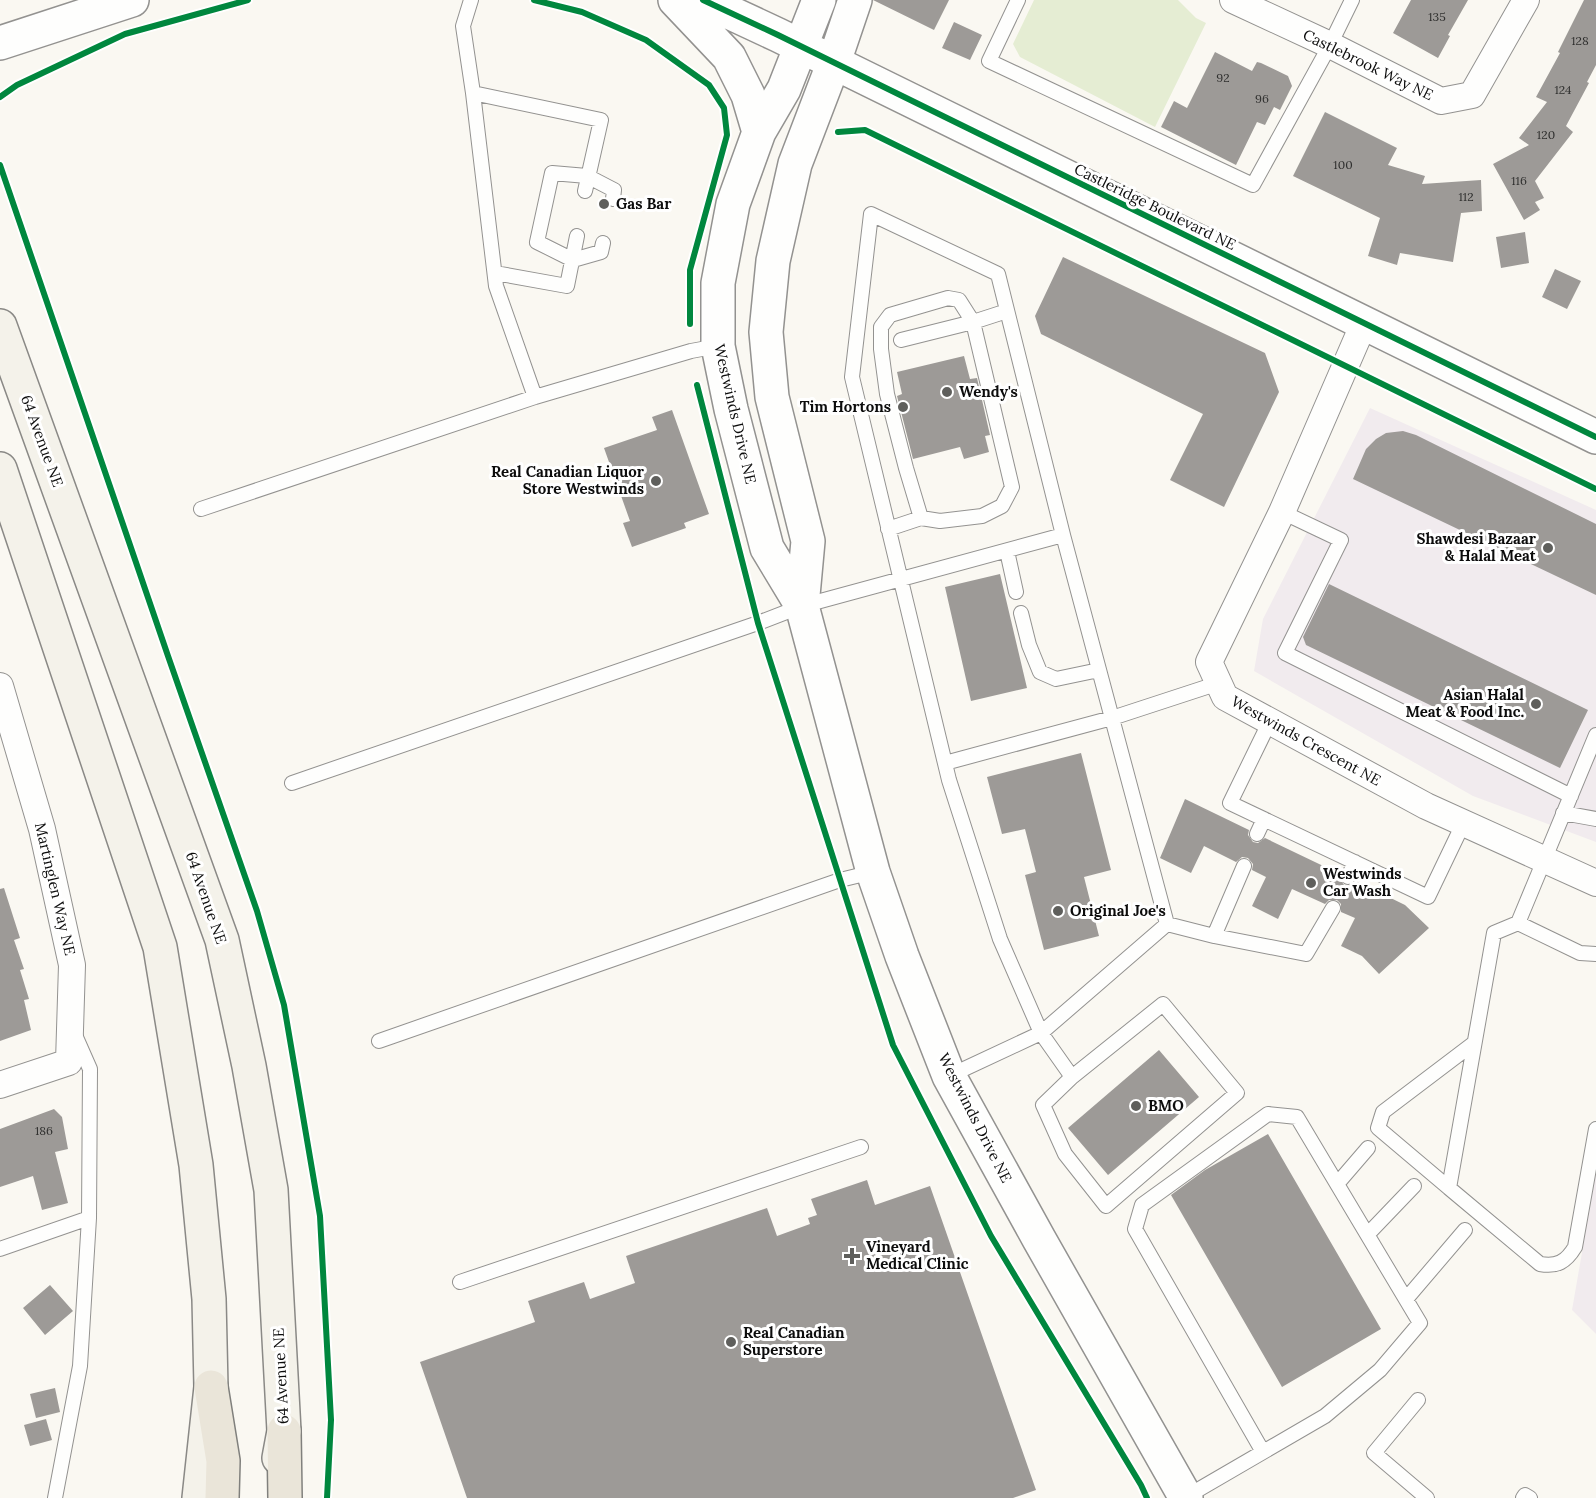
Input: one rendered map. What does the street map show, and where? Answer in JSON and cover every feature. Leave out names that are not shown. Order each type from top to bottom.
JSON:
[{"type":"main road","name":"64 Avenue NE","points":[[0,326],[222,940],[249,1066],[271,1190],[284,1431],[273,1498]]},
{"type":"main road","points":[[0,469],[160,946],[196,1165],[209,1299],[211,1387],[199,1498]]},
{"type":"main road","points":[[211,1387],[223,1461],[222,1498]]},
{"type":"main road","points":[[284,1431],[285,1498]]},
{"type":"street","points":[[0,44],[132,0]]},
{"type":"street","points":[[675,0],[729,57],[748,95],[759,132]]},
{"type":"street","name":"Castleridge Boulevard NE","points":[[703,0],[834,62],[1596,437]]},
{"type":"street","name":"Westwinds Drive NE","points":[[819,0],[784,89],[759,132],[733,204],[718,283],[718,346],[731,410],[767,548],[802,606],[873,872],[902,956],[949,1076],[1186,1498]]},
{"type":"street","name":"Westwinds Drive NE","points":[[802,606],[808,541],[772,397],[766,332],[772,261],[795,164],[855,0]]},
{"type":"street","name":"Castlebrook Way NE","points":[[1233,0],[1330,45],[1441,101],[1472,95],[1526,0]]},
{"type":"street","name":"Westwinds Crescent NE","points":[[1364,323],[1282,512],[1209,662],[1225,697],[1426,806],[1596,883]]},
{"type":"street","name":"Martinglen Way NE","points":[[0,686],[42,829],[72,964],[69,1062],[0,1085]]},
{"type":"lane","points":[[471,0],[463,26],[496,286],[535,397]]},
{"type":"lane","points":[[1018,0],[989,61],[1253,185],[1330,45],[1352,0]]},
{"type":"lane","points":[[473,93],[601,120],[585,191]]},
{"type":"lane","points":[[603,243],[601,252],[573,260],[537,242],[552,173],[587,176],[614,190],[613,199]]},
{"type":"lane","points":[[1072,1077],[1041,1033],[1000,939],[945,763],[852,377],[871,214],[998,274],[1063,536],[1167,924]]},
{"type":"lane","points":[[495,273],[567,286],[577,236]]},
{"type":"lane","points":[[888,529],[921,518],[940,521],[982,516],[1002,506],[1011,488],[973,322],[959,300],[948,298],[890,315],[881,327],[881,349],[887,394],[921,518]]},
{"type":"lane","points":[[901,340],[973,322],[1007,310]]},
{"type":"lane","points":[[201,509],[535,397],[691,351],[718,346]]},
{"type":"lane","points":[[1282,512],[1341,540],[1286,653],[1571,796]]},
{"type":"lane","points":[[292,783],[802,606],[1063,536]]},
{"type":"lane","points":[[1006,551],[1016,592]]},
{"type":"lane","points":[[1021,613],[1029,645],[1040,672],[1056,679],[1099,670]]},
{"type":"lane","points":[[945,763],[1112,718],[1219,683]]},
{"type":"lane","points":[[1270,721],[1230,803],[1428,897],[1463,824]]},
{"type":"lane","points":[[1449,1188],[1494,933],[1518,923],[1596,735]]},
{"type":"lane","points":[[1563,813],[1596,819]]},
{"type":"lane","points":[[1257,834],[1264,819]]},
{"type":"lane","points":[[1348,877],[1355,862]]},
{"type":"lane","points":[[1214,936],[1244,866]]},
{"type":"lane","points":[[379,1041],[840,880],[873,872]]},
{"type":"lane","points":[[1167,924],[1214,936],[1306,954],[1333,908]]},
{"type":"lane","points":[[1518,923],[1580,953],[1596,954]]},
{"type":"lane","points":[[949,1076],[1041,1033],[1167,924]]},
{"type":"lane","points":[[1162,1004],[1237,1093],[1106,1206],[1065,1154],[1043,1105],[1072,1077],[1162,1004]]},
{"type":"lane","points":[[55,1498],[80,1366],[89,1218],[90,1069],[70,1023]]},
{"type":"lane","points":[[1474,1043],[1383,1112],[1378,1128],[1540,1264],[1551,1266],[1568,1260],[1575,1247],[1596,1129]]},
{"type":"lane","points":[[1186,1498],[1325,1416],[1380,1370],[1420,1323],[1297,1117],[1268,1114],[1142,1205],[1135,1229],[1263,1452]]},
{"type":"lane","points":[[460,1282],[861,1147]]},
{"type":"lane","points":[[1337,1184],[1368,1148]]},
{"type":"lane","points":[[1368,1234],[1414,1186]]},
{"type":"lane","points":[[0,1249],[89,1218]]},
{"type":"lane","points":[[1407,1298],[1465,1230]]},
{"type":"lane","points":[[1418,1400],[1374,1453],[1427,1498]]},
{"type":"lane","points":[[1522,1498],[1525,1495],[1530,1498]]},
{"type":"shaded area","points":[[1370,408],[1596,510],[1596,842],[1473,796],[1254,671],[1263,619]]},
{"type":"shaded area","points":[[1596,1172],[1596,1334],[1572,1310]]},
{"type":"green space","points":[[1034,0],[1178,0],[1196,18],[1206,23],[1155,127],[1020,57],[1013,44]]},
{"type":"building","points":[[873,0],[949,0],[934,30]]},
{"type":"building","points":[[1411,0],[1468,0],[1438,58],[1393,33]]},
{"type":"building","points":[[1584,0],[1596,0],[1596,65],[1566,126],[1573,132],[1535,181],[1544,198],[1535,202],[1540,210],[1524,220],[1493,164],[1529,145],[1519,138],[1547,102],[1536,97],[1560,53],[1558,52]]},
{"type":"building","points":[[954,22],[982,35],[970,60],[942,48]]},
{"type":"building","points":[[1215,52],[1252,71],[1257,62],[1261,63],[1288,76],[1292,86],[1280,110],[1274,107],[1265,125],[1257,122],[1236,165],[1161,127],[1174,101],[1187,108]]},
{"type":"building","points":[[1325,112],[1397,148],[1388,165],[1425,176],[1422,184],[1481,180],[1482,211],[1461,213],[1453,262],[1400,253],[1397,265],[1368,256],[1380,218],[1293,176]]},
{"type":"building","points":[[1525,232],[1529,263],[1501,268],[1496,237]]},
{"type":"building","points":[[1063,257],[1265,353],[1279,392],[1224,507],[1170,480],[1203,414],[1041,334],[1035,316]]},
{"type":"building","points":[[1555,269],[1581,281],[1567,309],[1542,297]]},
{"type":"building","points":[[964,356],[970,379],[977,378],[990,435],[985,436],[989,452],[964,459],[960,447],[913,459],[897,396],[902,394],[897,372]]},
{"type":"building","name":"Real Canadian Liquor Store Westwinds","points":[[672,410],[709,514],[684,523],[686,528],[632,547],[623,523],[630,521],[604,448],[657,430],[652,417]]},
{"type":"building","points":[[1403,431],[1416,435],[1596,524],[1596,595],[1353,479],[1366,449],[1376,439],[1386,433]]},
{"type":"building","points":[[1000,574],[1027,688],[971,701],[945,587]]},
{"type":"building","points":[[1329,584],[1588,710],[1560,768],[1306,645],[1303,637]]},
{"type":"building","points":[[1081,753],[1111,870],[1084,877],[1099,936],[1044,950],[1025,875],[1036,872],[1025,829],[1002,834],[987,777]]},
{"type":"building","name":"Westwinds Car Wash","points":[[1185,799],[1249,830],[1248,835],[1253,842],[1258,843],[1265,838],[1340,874],[1339,878],[1344,885],[1349,886],[1356,881],[1405,905],[1429,928],[1379,974],[1362,956],[1341,946],[1355,918],[1341,912],[1341,904],[1337,900],[1329,900],[1325,904],[1292,889],[1278,919],[1252,906],[1266,877],[1252,870],[1253,864],[1248,858],[1242,857],[1236,862],[1204,846],[1191,873],[1160,858]]},
{"type":"building","points":[[4,888],[20,938],[14,940],[24,969],[20,970],[29,999],[24,1000],[31,1030],[0,1041],[0,889]]},
{"type":"building","points":[[1159,1050],[1199,1097],[1108,1175],[1068,1128]]},
{"type":"building","points":[[54,1109],[62,1117],[68,1149],[55,1152],[68,1203],[42,1210],[33,1176],[0,1187],[0,1129]]},
{"type":"building","points":[[1268,1134],[1381,1329],[1282,1387],[1171,1195],[1205,1170]]},
{"type":"building","name":"Real Canadian Superstore","points":[[867,1180],[875,1205],[930,1186],[1036,1490],[1013,1498],[467,1498],[420,1362],[535,1322],[528,1301],[584,1282],[590,1299],[635,1283],[626,1256],[767,1208],[777,1236],[810,1224],[808,1218],[817,1215],[811,1199]]},
{"type":"building","points":[[50,1285],[73,1311],[45,1335],[23,1308]]},
{"type":"building","points":[[55,1388],[60,1412],[36,1418],[30,1394]]},
{"type":"building","points":[[46,1419],[52,1440],[30,1446],[24,1425]]},
{"type":"cycle path","points":[[0,97],[17,85],[125,34],[248,0]]},
{"type":"cycle path","points":[[534,0],[582,12],[646,40],[709,85],[724,108],[727,135],[690,270],[690,324]]},
{"type":"cycle path","points":[[703,0],[1596,437]]},
{"type":"cycle path","points":[[838,132],[865,130],[1596,489]]},
{"type":"cycle path","points":[[0,165],[257,911],[284,1005],[320,1216],[331,1420],[327,1498]]},
{"type":"cycle path","points":[[697,385],[758,623],[893,1045],[991,1236],[1147,1498]]},
{"type":"place","name":"Gas Bar","points":[[604,204]]},
{"type":"place","name":"Wendy's","points":[[947,392]]},
{"type":"place","name":"Tim Hortons","points":[[903,407]]},
{"type":"place","name":"Real Canadian Liquor Store Westwinds","points":[[656,481]]},
{"type":"place","name":"Shawdesi Bazaar & Halal Meat","points":[[1548,548]]},
{"type":"place","name":"Asian Halal Meat & Food Inc.","points":[[1536,704]]},
{"type":"place","name":"Westwinds Car Wash","points":[[1311,883]]},
{"type":"place","name":"Original Joe's","points":[[1058,911]]},
{"type":"place","name":"BMO","points":[[1136,1106]]},
{"type":"place","name":"Vineyard Medical Clinic","points":[[852,1256]]},
{"type":"place","name":"Real Canadian Superstore","points":[[731,1342]]}]
